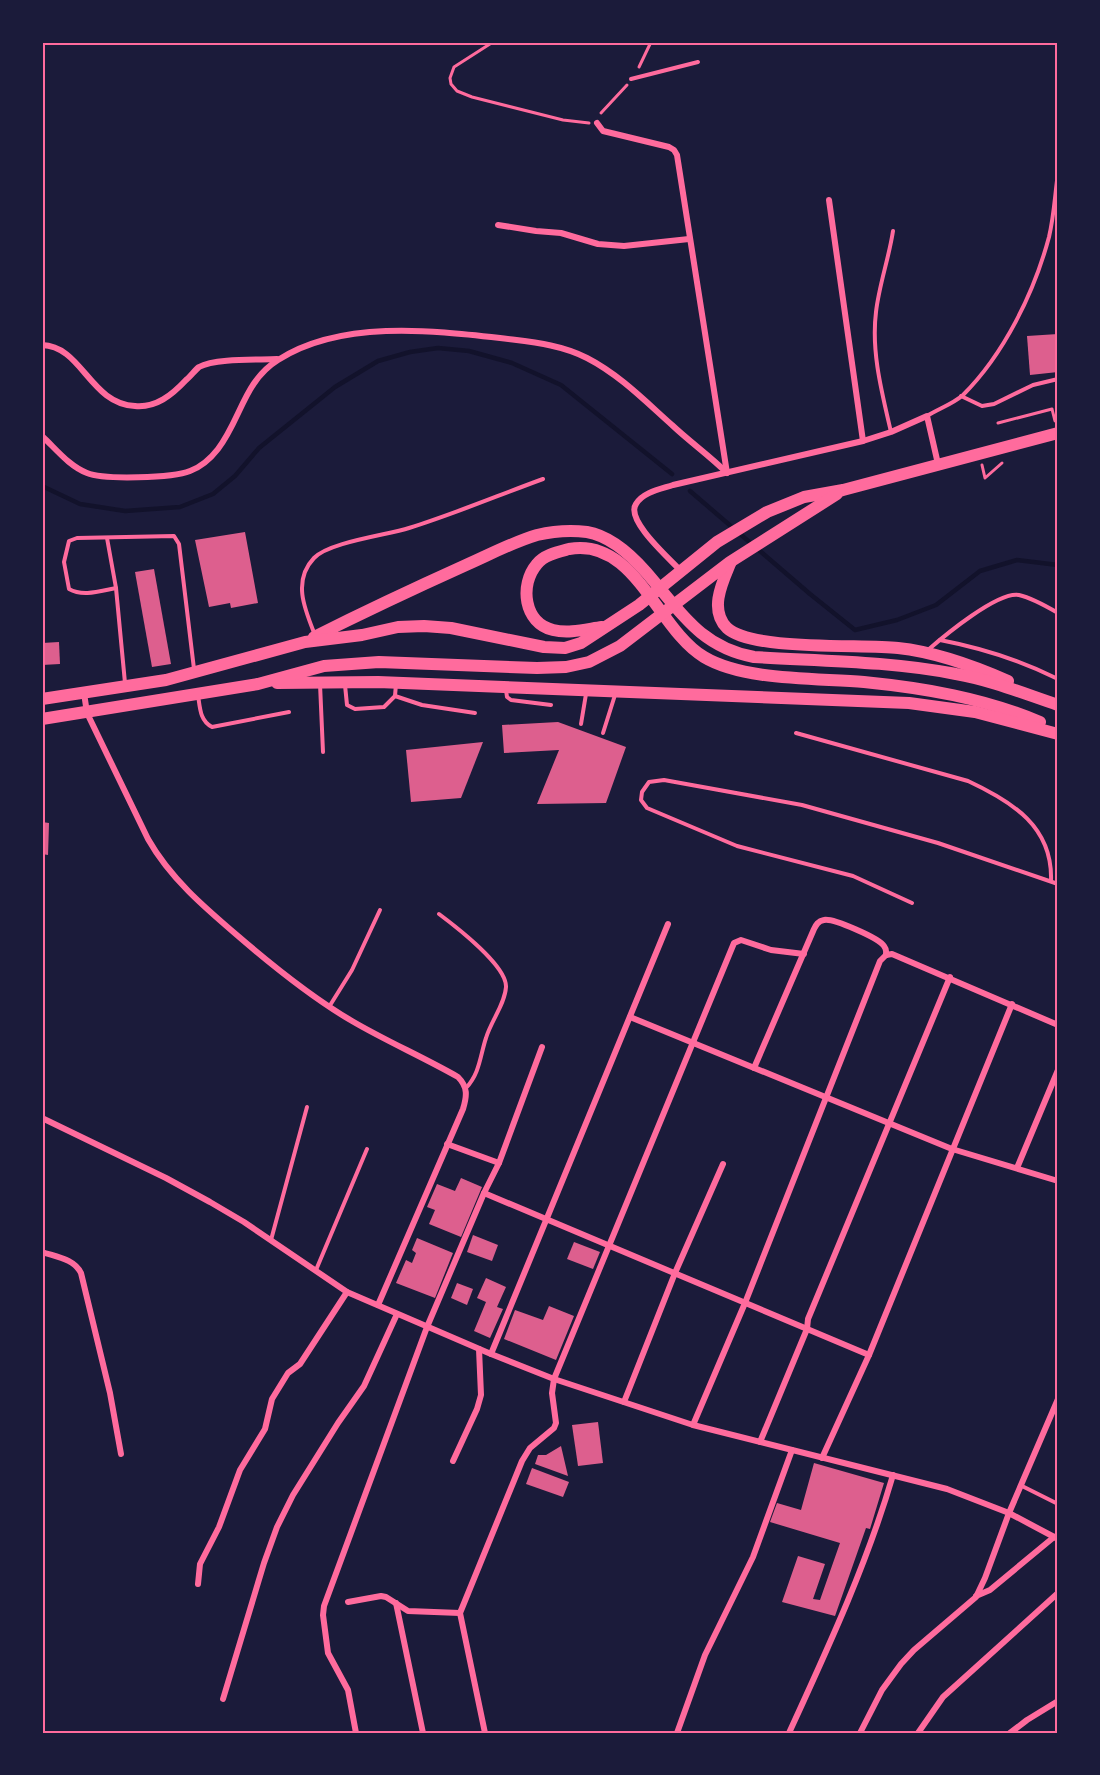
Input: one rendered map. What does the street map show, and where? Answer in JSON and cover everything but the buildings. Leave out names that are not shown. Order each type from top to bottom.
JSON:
[{"type":"main road","points":[[310,639],[362,635],[398,627],[424,626],[451,628],[544,647],[565,648],[581,643],[639,605],[717,542],[767,512],[804,497],[843,490],[1058,433]]},
{"type":"main road","points":[[42,719],[258,684],[324,666],[379,662],[566,668],[589,662],[620,646],[732,561],[843,490]]},
{"type":"main road","points":[[42,699],[195,674],[310,639],[507,547],[537,536],[560,531],[587,532],[609,541],[636,561],[675,631],[703,656],[723,666],[760,674],[906,687],[963,696],[1009,709],[1058,733]]},
{"type":"main road","points":[[607,626],[567,632],[543,627],[533,618],[526,598],[527,581],[538,563],[555,552],[580,547],[600,552],[619,561],[648,583],[706,638],[723,649],[738,654],[754,657],[891,664],[957,674],[997,684],[1058,704]]},
{"type":"main road","points":[[732,561],[719,590],[719,616],[729,629],[740,636],[763,642],[898,648],[925,653],[991,674],[1058,704]]},
{"type":"main road","points":[[258,684],[345,681],[395,689],[506,687],[909,703],[975,712],[1058,733]]},
{"type":"street","points":[[597,123],[600,129],[674,150],[677,155],[727,473]]},
{"type":"street","points":[[829,200],[863,441]]},
{"type":"street","points":[[498,225],[561,233],[598,244],[624,246],[689,239]]},
{"type":"street","points":[[42,436],[64,458],[81,470],[97,477],[146,477],[190,472],[205,462],[219,448],[258,375],[279,359],[319,342],[347,335],[382,331],[462,334],[551,344],[587,358],[622,381],[727,473]]},
{"type":"street","points":[[42,345],[60,349],[78,365],[97,389],[115,402],[135,407],[159,402],[171,395],[199,367],[220,362],[279,359]]},
{"type":"street","points":[[681,571],[633,515],[634,506],[641,498],[656,490],[863,441],[891,432],[927,416],[938,464]]},
{"type":"street","points":[[84,693],[87,713],[148,839],[168,870],[214,916],[257,953],[329,1006],[354,1022],[458,1077],[466,1088],[466,1101],[378,1305]]},
{"type":"street","points":[[754,1068],[816,925],[824,920],[830,920],[880,941],[885,947],[886,955]]},
{"type":"street","points":[[491,1354],[668,924]]},
{"type":"street","points":[[484,1733],[460,1613],[522,1461],[530,1448],[554,1428],[556,1423],[552,1393],[554,1379],[608,1245],[736,941],[741,940],[771,950],[804,954]]},
{"type":"street","points":[[693,1425],[745,1303],[880,961],[886,955],[892,954],[1058,1025]]},
{"type":"street","points":[[760,1442],[807,1329],[808,1319],[950,977]]},
{"type":"street","points":[[822,1458],[869,1355],[1012,1004]]},
{"type":"street","points":[[630,1017],[952,1149],[1058,1181]]},
{"type":"street","points":[[356,1733],[348,1690],[328,1653],[323,1616],[324,1606],[427,1327],[499,1163],[542,1047]]},
{"type":"street","points":[[1017,1168],[1058,1070]]},
{"type":"street","points":[[42,1118],[166,1178],[219,1207],[347,1292],[491,1354],[554,1379],[693,1425],[947,1489],[1010,1513],[1056,1538],[990,1590],[976,1597],[914,1650],[882,1690],[860,1733]]},
{"type":"street","points":[[447,1144],[499,1163]]},
{"type":"street","points":[[624,1402],[675,1274],[723,1164]]},
{"type":"street","points":[[484,1193],[869,1355]]},
{"type":"street","points":[[42,1252],[72,1262],[81,1274],[110,1393],[121,1454]]},
{"type":"street","points":[[198,1584],[200,1564],[219,1527],[240,1470],[265,1429],[272,1399],[288,1373],[300,1364],[347,1292]]},
{"type":"street","points":[[223,1699],[277,1527],[293,1495],[364,1386],[397,1314]]},
{"type":"street","points":[[453,1461],[481,1395],[479,1349]]},
{"type":"street","points":[[976,1597],[1058,1400]]},
{"type":"street","points":[[676,1733],[705,1655],[753,1557],[792,1450]]},
{"type":"street","points":[[789,1733],[864,1564],[893,1475]]},
{"type":"street","points":[[918,1733],[944,1697],[1058,1593]]},
{"type":"street","points":[[348,1602],[381,1596],[408,1611],[460,1613]]},
{"type":"street","points":[[396,1603],[423,1733]]},
{"type":"street","points":[[1010,1733],[1058,1701]]},
{"type":"lane","points":[[631,80],[698,62]]},
{"type":"lane","points":[[927,416],[961,396],[1005,341],[1023,306],[1049,236],[1058,173]]},
{"type":"lane","points":[[891,432],[879,378],[875,331],[876,311],[893,231]]},
{"type":"lane","points":[[961,396],[982,406],[994,404],[1033,385],[1058,380]]},
{"type":"lane","points":[[310,639],[303,606],[302,576],[314,557],[335,547],[409,528],[543,479]]},
{"type":"lane","points":[[116,588],[86,593],[76,593],[69,589],[64,562],[69,542],[76,538],[174,536],[179,544],[195,674]]},
{"type":"lane","points":[[107,538],[116,588],[126,687]]},
{"type":"lane","points":[[925,653],[1001,597],[1018,594],[1058,613]]},
{"type":"lane","points":[[940,640],[980,648],[1023,662],[1058,679]]},
{"type":"lane","points":[[345,681],[347,705],[355,709],[384,707],[395,689],[422,705],[475,712]]},
{"type":"lane","points":[[320,683],[324,752]]},
{"type":"lane","points":[[506,687],[506,693],[511,700],[551,705]]},
{"type":"lane","points":[[581,724],[587,690]]},
{"type":"lane","points":[[603,733],[616,691]]},
{"type":"lane","points":[[198,694],[202,717],[205,723],[212,727],[289,712]]},
{"type":"lane","points":[[796,733],[959,778],[989,791],[1011,805],[1032,824],[1041,836],[1049,852],[1052,866],[1051,882]]},
{"type":"lane","points":[[912,903],[853,876],[737,846],[647,808],[640,800],[642,792],[649,782],[664,780],[802,805],[938,843],[1058,884]]},
{"type":"lane","points":[[329,1006],[352,970],[380,910]]},
{"type":"lane","points":[[439,914],[478,947],[498,968],[507,984],[504,997],[486,1036],[480,1065],[475,1077],[466,1088]]},
{"type":"lane","points":[[271,1240],[307,1107]]},
{"type":"lane","points":[[316,1271],[367,1149]]},
{"type":"lane","points":[[1022,1486],[1058,1504]]},
{"type":"path","points":[[493,42],[454,67],[450,78],[451,84],[457,91],[472,97],[564,120],[597,123]]},
{"type":"path","points":[[998,423],[1052,409]]},
{"type":"path","points":[[985,478],[1008,458]]},
{"type":"waterway","points":[[42,486],[80,504],[125,511],[180,507],[213,494],[235,476],[259,448],[335,387],[378,361],[410,352],[438,348],[469,351],[512,363],[561,385],[672,474]]},
{"type":"waterway","points":[[690,491],[855,630],[897,620],[936,605],[980,571],[1017,560],[1058,565]]}]
